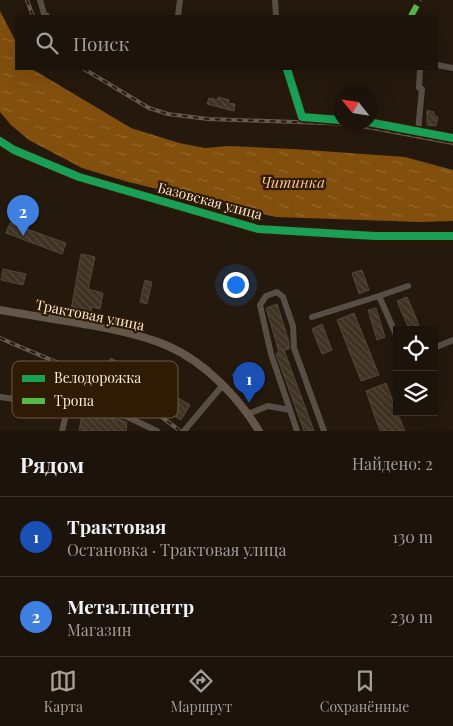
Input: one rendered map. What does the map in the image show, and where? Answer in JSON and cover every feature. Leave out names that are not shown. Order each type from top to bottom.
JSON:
[{"type":"main road","name":"Трактовая улица","points":[[0,310],[142,336],[170,347],[202,367],[248,414],[260,431]]},
{"type":"street","points":[[40,0],[46,15]]},
{"type":"street","points":[[178,15],[180,0]]},
{"type":"street","points":[[275,0],[276,15]]},
{"type":"street","points":[[438,65],[453,68]]},
{"type":"street","points":[[286,70],[302,117],[333,119]]},
{"type":"street","points":[[418,131],[422,89],[419,88],[420,70]]},
{"type":"street","points":[[378,124],[453,138]]},
{"type":"street","name":"Базовская улица","points":[[0,141],[14,150],[79,178],[258,229],[375,236],[453,236]]},
{"type":"street","points":[[312,317],[408,286]]},
{"type":"street","points":[[297,431],[271,354],[260,305],[266,296],[277,292],[283,298],[293,326],[294,348],[324,431]]},
{"type":"street","points":[[379,296],[393,328]]},
{"type":"street","points":[[438,346],[453,340]]},
{"type":"street","points":[[184,431],[222,386]]},
{"type":"street","points":[[248,414],[268,406],[290,410]]},
{"type":"street","points":[[62,431],[65,418]]},
{"type":"street","points":[[129,418],[157,431]]},
{"type":"water","name":"Читинка","points":[[0,11],[15,40],[15,70],[34,70],[131,128],[179,143],[205,148],[229,146],[405,157],[453,170],[453,221],[419,222],[276,217],[128,182],[82,168],[29,140],[11,125],[0,112]]},
{"type":"building","points":[[218,97],[229,100],[228,103],[235,104],[234,111],[207,104],[209,98],[218,100]]},
{"type":"building","points":[[427,110],[434,112],[434,115],[438,117],[436,126],[427,125]]},
{"type":"building","points":[[10,223],[66,243],[62,254],[6,233]]},
{"type":"building","points":[[81,254],[95,257],[88,289],[103,293],[100,309],[92,307],[90,315],[71,310]]},
{"type":"building","points":[[3,269],[26,274],[23,285],[1,280]]},
{"type":"building","points":[[362,270],[369,290],[359,294],[352,273]]},
{"type":"building","points":[[145,280],[152,282],[147,304],[140,302]]},
{"type":"building","points":[[407,297],[419,325],[408,326],[397,301]]},
{"type":"building","points":[[277,304],[289,342],[289,349],[284,350],[314,431],[304,431],[276,354],[279,352],[266,308]]},
{"type":"building","points":[[376,308],[385,337],[377,340],[368,310]]},
{"type":"building","points":[[354,313],[379,375],[361,381],[337,320]]},
{"type":"building","points":[[322,324],[332,350],[322,354],[312,329]]},
{"type":"building","points":[[240,367],[252,384],[246,390],[232,375]]},
{"type":"building","points":[[386,383],[393,401],[393,416],[399,416],[405,431],[380,431],[366,391]]},
{"type":"building","points":[[178,398],[190,405],[181,420],[178,418]]},
{"type":"building","points":[[81,418],[109,418],[127,422],[126,431],[79,431]]},
{"type":"railway","points":[[27,0],[33,15]]},
{"type":"railway","points":[[86,70],[149,108],[168,114],[208,119],[351,124],[453,143]]},
{"type":"railway","points":[[0,338],[54,361]]},
{"type":"railway","points":[[163,418],[180,431]]},
{"type":"marked path","points":[[412,15],[420,0]]},
{"type":"cycle path","points":[[287,70],[302,117],[333,119]]},
{"type":"cycle path","points":[[378,124],[453,138]]},
{"type":"cycle path","points":[[0,141],[14,150],[79,177],[258,229],[375,236],[453,236]]},
{"type":"place","name":"Металлцентр","points":[[23,236]]},
{"type":"place","name":"Трактовая","points":[[249,403]]}]
